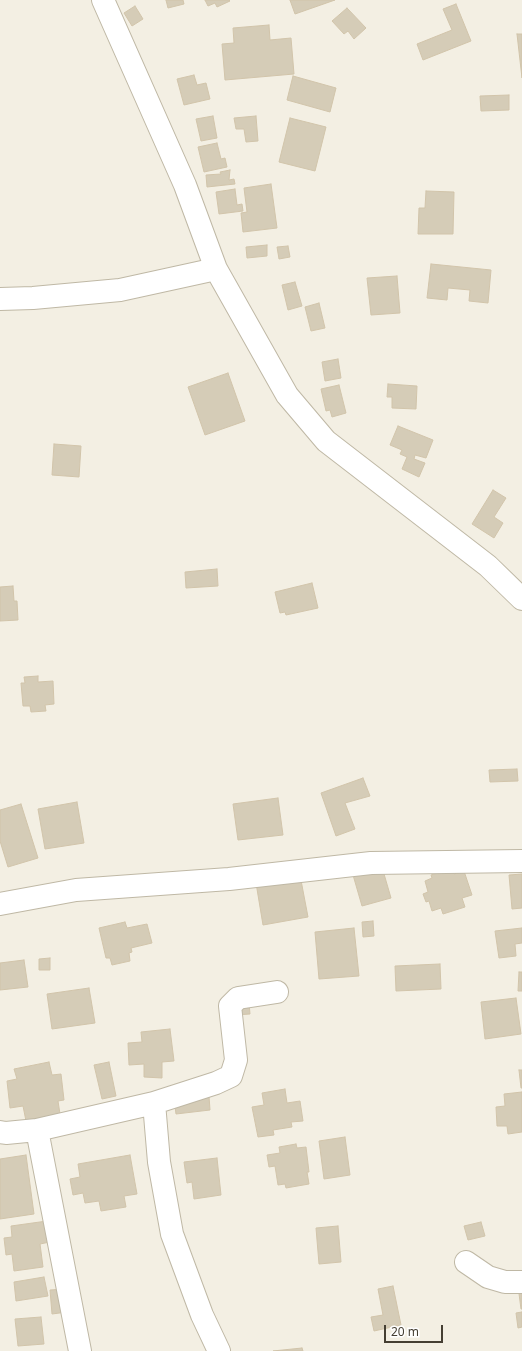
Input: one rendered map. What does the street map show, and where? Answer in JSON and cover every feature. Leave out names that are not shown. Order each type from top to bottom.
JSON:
[{"type":"street","points":[[103,0],[185,185],[216,269],[287,396],[326,441],[488,566],[522,599]]},
{"type":"street","points":[[0,299],[33,298],[120,290],[216,269]]},
{"type":"street","points":[[0,904],[76,890],[229,878],[371,863],[522,861]]},
{"type":"street","points":[[0,1132],[6,1133],[37,1130],[154,1103],[216,1083],[231,1076],[236,1060],[230,1006],[238,998],[278,992]]},
{"type":"street","points":[[154,1103],[159,1162],[172,1234],[202,1315],[219,1351]]},
{"type":"street","points":[[37,1130],[80,1351]]},
{"type":"street","points":[[466,1262],[488,1277],[504,1282],[522,1282]]},
{"type":"building","points":[[166,0],[183,0],[184,4],[168,8]]},
{"type":"building","points":[[205,0],[230,1],[217,7],[215,3],[208,6]]},
{"type":"building","points":[[290,0],[335,0],[295,14]]},
{"type":"building","points":[[456,4],[471,41],[423,60],[417,44],[452,30],[443,9]]},
{"type":"building","points":[[135,6],[143,19],[132,26],[124,13]]},
{"type":"building","points":[[347,8],[366,28],[354,39],[348,31],[344,34],[332,21]]},
{"type":"building","points":[[269,25],[270,40],[291,38],[294,74],[225,80],[222,44],[234,43],[233,28]]},
{"type":"building","points":[[517,34],[522,34],[522,78]]},
{"type":"building","points":[[194,75],[197,85],[206,83],[210,99],[184,105],[177,79]]},
{"type":"building","points":[[293,76],[336,88],[330,112],[287,100]]},
{"type":"building","points":[[509,95],[509,110],[481,111],[480,96]]},
{"type":"building","points":[[213,116],[217,138],[201,141],[196,119]]},
{"type":"building","points":[[256,116],[258,141],[246,142],[244,129],[236,129],[234,118]]},
{"type":"building","points":[[290,118],[326,127],[315,171],[279,162]]},
{"type":"building","points":[[217,143],[221,159],[225,158],[227,167],[204,172],[198,147]]},
{"type":"building","points":[[230,170],[229,180],[234,179],[235,184],[207,187],[206,175],[221,174],[220,172]]},
{"type":"building","points":[[271,184],[277,228],[243,232],[241,213],[247,212],[244,188]]},
{"type":"building","points":[[235,189],[237,205],[242,204],[243,211],[219,214],[216,192]]},
{"type":"building","points":[[426,191],[454,192],[453,234],[418,234],[419,208],[425,208]]},
{"type":"building","points":[[267,245],[267,256],[247,258],[246,247]]},
{"type":"building","points":[[288,246],[290,257],[279,259],[277,247]]},
{"type":"building","points":[[431,264],[491,270],[488,303],[469,301],[470,290],[448,288],[447,300],[427,298]]},
{"type":"building","points":[[397,276],[400,313],[371,315],[367,278]]},
{"type":"building","points":[[295,282],[302,306],[288,310],[282,285]]},
{"type":"building","points":[[319,303],[325,328],[311,331],[305,307]]},
{"type":"building","points":[[338,359],[341,378],[325,381],[322,362]]},
{"type":"building","points":[[228,373],[245,421],[205,435],[188,387]]},
{"type":"building","points":[[388,384],[417,386],[416,409],[392,408],[392,397],[387,397]]},
{"type":"building","points":[[339,385],[346,413],[332,417],[330,410],[326,411],[321,389]]},
{"type":"building","points":[[398,426],[433,440],[426,458],[415,455],[414,459],[425,463],[419,477],[402,469],[407,457],[400,454],[402,450],[390,445]]},
{"type":"building","points":[[54,444],[81,446],[79,477],[52,475]]},
{"type":"building","points":[[493,490],[506,498],[494,517],[503,523],[494,538],[472,524]]},
{"type":"building","points":[[217,569],[218,586],[186,588],[185,572]]},
{"type":"building","points":[[312,583],[318,608],[286,615],[285,612],[280,613],[275,592]]},
{"type":"building","points":[[13,586],[14,601],[17,601],[18,620],[0,621],[0,587]]},
{"type":"building","points":[[38,676],[38,682],[53,681],[54,704],[45,705],[46,711],[31,712],[30,706],[23,706],[21,683],[25,683],[24,677]]},
{"type":"building","points":[[517,769],[518,781],[490,782],[489,770]]},
{"type":"building","points":[[363,778],[370,796],[345,803],[355,829],[336,836],[321,793]]},
{"type":"building","points":[[278,798],[283,835],[238,840],[233,804]]},
{"type":"building","points":[[77,802],[84,843],[45,849],[38,809]]},
{"type":"building","points":[[21,804],[38,858],[8,867],[0,841],[0,810]]},
{"type":"building","points":[[382,867],[391,898],[362,906],[353,875]]},
{"type":"building","points":[[452,869],[454,874],[464,871],[472,895],[462,898],[465,907],[443,914],[441,908],[432,911],[429,901],[426,902],[423,894],[428,892],[425,881],[432,878],[431,875]]},
{"type":"building","points":[[522,874],[522,908],[512,909],[509,875]]},
{"type":"building","points":[[300,875],[308,917],[263,925],[256,883]]},
{"type":"building","points":[[373,921],[374,936],[363,937],[362,922]]},
{"type":"building","points":[[125,922],[127,928],[147,924],[152,943],[131,948],[132,952],[129,953],[130,961],[112,965],[110,958],[106,958],[99,928]]},
{"type":"building","points":[[354,928],[359,976],[319,979],[315,932]]},
{"type":"building","points":[[522,928],[522,943],[515,944],[516,956],[499,958],[495,931]]},
{"type":"building","points":[[50,958],[50,970],[39,970],[39,959]]},
{"type":"building","points":[[24,960],[28,987],[0,990],[0,963]]},
{"type":"building","points":[[440,964],[441,989],[396,991],[395,966]]},
{"type":"building","points":[[519,972],[522,972],[522,991],[518,991]]},
{"type":"building","points":[[89,988],[95,1023],[52,1029],[47,994]]},
{"type":"building","points":[[516,998],[521,1034],[485,1039],[481,1002]]},
{"type":"building","points":[[249,1003],[250,1014],[235,1015]]},
{"type":"building","points":[[170,1029],[174,1061],[162,1062],[162,1078],[144,1077],[144,1064],[129,1065],[128,1043],[142,1042],[141,1032]]},
{"type":"building","points":[[49,1062],[52,1075],[61,1074],[64,1100],[58,1101],[60,1114],[26,1121],[23,1106],[10,1108],[7,1081],[17,1079],[14,1069]]},
{"type":"building","points":[[109,1062],[116,1096],[102,1099],[94,1065]]},
{"type":"building","points":[[519,1070],[522,1070],[522,1088],[521,1088]]},
{"type":"building","points":[[285,1089],[287,1103],[300,1101],[303,1121],[291,1122],[292,1127],[273,1130],[274,1135],[258,1137],[252,1107],[264,1105],[262,1093]]},
{"type":"building","points":[[522,1092],[522,1132],[508,1134],[507,1126],[497,1126],[496,1107],[505,1106],[504,1094]]},
{"type":"building","points":[[209,1096],[210,1110],[176,1114],[174,1099]]},
{"type":"building","points":[[345,1137],[350,1175],[324,1179],[319,1141]]},
{"type":"building","points":[[296,1144],[297,1148],[306,1147],[309,1184],[286,1188],[285,1184],[278,1185],[275,1166],[269,1167],[267,1155],[280,1153],[279,1147]]},
{"type":"building","points":[[26,1155],[34,1214],[0,1219],[0,1159]]},
{"type":"building","points":[[130,1155],[137,1194],[124,1196],[126,1207],[101,1211],[99,1201],[85,1203],[83,1193],[73,1195],[70,1179],[80,1177],[78,1164]]},
{"type":"building","points":[[217,1158],[221,1195],[194,1199],[192,1182],[187,1183],[184,1162]]},
{"type":"building","points":[[47,1221],[50,1242],[40,1244],[43,1267],[14,1271],[12,1254],[6,1255],[4,1238],[12,1237],[11,1226]]},
{"type":"building","points":[[481,1222],[485,1236],[468,1240],[464,1226]]},
{"type":"building","points":[[338,1226],[341,1262],[319,1264],[316,1228]]},
{"type":"building","points":[[44,1277],[48,1296],[16,1301],[14,1282]]},
{"type":"building","points":[[522,1285],[522,1309],[521,1309],[518,1286]]},
{"type":"building","points":[[393,1286],[401,1325],[374,1331],[371,1317],[383,1315],[378,1289]]},
{"type":"building","points":[[65,1289],[67,1312],[52,1314],[50,1290]]},
{"type":"building","points":[[522,1312],[522,1327],[518,1328],[516,1313]]},
{"type":"building","points":[[41,1317],[44,1344],[18,1346],[15,1319]]},
{"type":"building","points":[[302,1348],[303,1351],[273,1351]]}]
